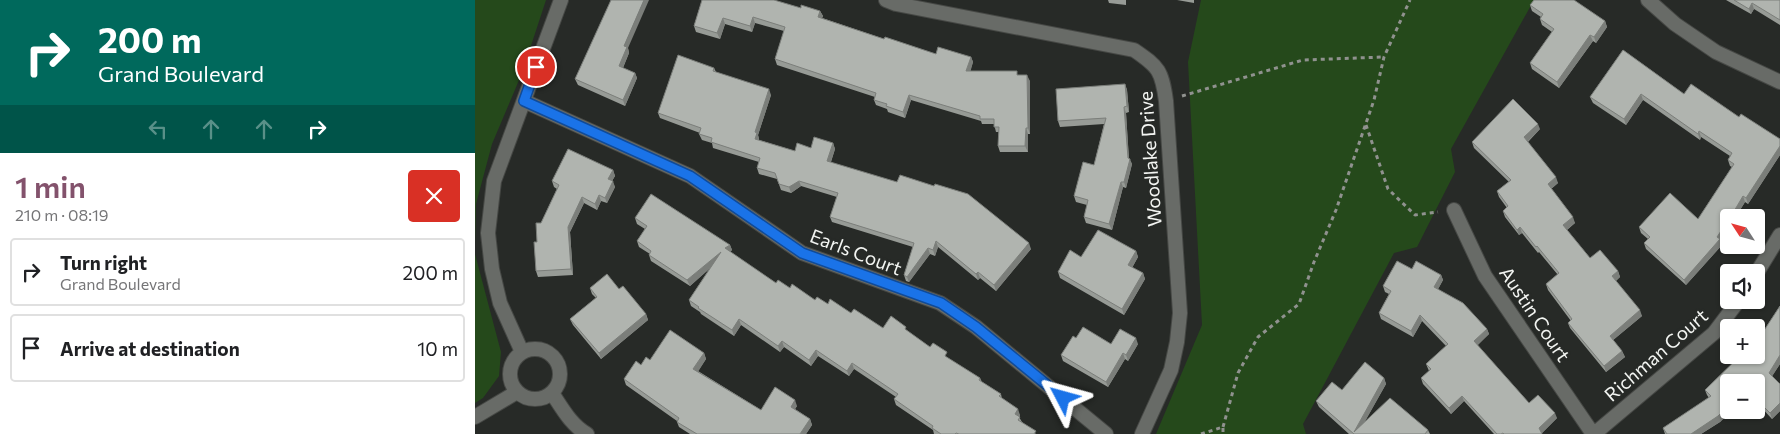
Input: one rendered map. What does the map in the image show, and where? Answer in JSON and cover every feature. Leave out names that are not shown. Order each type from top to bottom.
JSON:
[{"type":"street","points":[[521,352],[500,302],[492,269],[487,234],[494,181],[561,0]]},
{"type":"street","name":"Woodlake Drive","points":[[886,0],[896,4],[1134,50],[1153,63],[1163,78],[1179,323],[1171,370],[1142,434]]},
{"type":"street","points":[[1648,0],[1675,24],[1716,52],[1780,82]]},
{"type":"street","name":"Earls Court","points":[[524,101],[690,176],[802,253],[941,303],[976,327],[1107,434]]},
{"type":"street","name":"Austin Court","points":[[1455,210],[1485,276],[1593,434]]},
{"type":"street","points":[[1762,264],[1780,235]]},
{"type":"street","name":"Richman Court","points":[[1593,434],[1714,333],[1732,309]]},
{"type":"street","points":[[529,348],[546,350],[553,355],[561,370],[557,387],[552,393],[545,397],[530,399],[517,392],[513,386],[509,371],[515,357],[529,348]]},
{"type":"street","points":[[475,417],[517,392]]},
{"type":"street","points":[[552,393],[568,416],[580,430],[587,434]]},
{"type":"path","points":[[1223,434],[1223,427],[1238,373],[1258,337],[1299,304],[1374,100],[1384,58],[1410,0]]},
{"type":"path","points":[[1166,101],[1303,60],[1384,58]]},
{"type":"path","points":[[1365,124],[1388,189],[1415,215],[1455,210]]},
{"type":"path","points":[[1201,434],[1223,427]]},
{"type":"green space","points":[[475,0],[546,0],[522,73],[492,144],[476,204],[475,244]]},
{"type":"green space","points":[[1201,0],[1534,0],[1451,149],[1455,172],[1417,247],[1394,253],[1303,424],[1306,434],[1156,434],[1202,325],[1188,62]]},
{"type":"green space","points":[[475,254],[501,352],[499,376],[483,398],[475,403]]},
{"type":"building","points":[[611,0],[644,0],[624,46],[627,47],[619,66],[635,73],[623,100],[575,79]]},
{"type":"building","points":[[702,0],[774,0],[801,8],[801,5],[820,11],[818,17],[884,39],[885,37],[936,54],[938,47],[971,57],[966,71],[1017,71],[1017,75],[1027,75],[1028,128],[1026,128],[1025,146],[998,146],[999,127],[994,127],[994,119],[980,119],[980,116],[909,95],[903,112],[874,100],[876,93],[775,59],[785,27],[753,17],[750,26],[723,18],[717,33],[694,26]]},
{"type":"building","points":[[1534,0],[1574,0],[1605,21],[1594,37],[1590,35],[1557,82],[1530,63],[1554,29],[1540,19],[1543,14],[1530,5]]},
{"type":"building","points":[[1734,0],[1780,0],[1780,20],[1752,3],[1749,9]]},
{"type":"building","points":[[1623,50],[1684,94],[1691,84],[1739,117],[1741,114],[1780,139],[1780,146],[1746,198],[1743,196],[1735,209],[1720,209],[1720,232],[1717,237],[1720,239],[1684,280],[1644,243],[1650,237],[1639,227],[1670,193],[1698,219],[1734,164],[1728,160],[1732,153],[1699,131],[1698,134],[1641,94],[1624,119],[1590,97]]},
{"type":"building","points":[[678,55],[714,68],[713,71],[769,89],[755,132],[757,133],[755,139],[795,151],[797,143],[811,148],[814,137],[833,143],[827,161],[897,182],[900,175],[968,194],[1029,243],[994,285],[978,272],[976,274],[936,241],[933,250],[928,248],[907,277],[904,275],[914,243],[830,217],[838,193],[799,181],[789,187],[779,184],[775,173],[757,168],[760,158],[711,142],[712,138],[699,134],[701,128],[658,113]]},
{"type":"building","points":[[1125,84],[1127,106],[1124,107],[1128,158],[1130,159],[1109,224],[1084,217],[1088,200],[1074,196],[1083,162],[1094,165],[1106,118],[1058,121],[1056,89]]},
{"type":"building","points":[[1513,99],[1538,124],[1524,137],[1556,177],[1548,184],[1573,217],[1563,225],[1590,258],[1600,250],[1618,271],[1612,276],[1640,310],[1610,336],[1622,351],[1604,366],[1568,323],[1572,319],[1546,284],[1559,273],[1520,227],[1517,230],[1503,211],[1508,206],[1497,191],[1511,180],[1472,142]]},
{"type":"building","points":[[568,149],[613,170],[608,179],[613,181],[605,198],[599,195],[595,204],[582,197],[568,227],[571,269],[536,271],[534,242],[537,242],[536,223],[541,223],[559,185],[552,181]]},
{"type":"building","points":[[651,194],[730,245],[725,248],[776,283],[778,280],[790,288],[792,284],[815,300],[817,297],[828,304],[830,299],[851,313],[854,309],[883,328],[891,316],[930,347],[933,343],[947,352],[945,356],[1001,394],[999,396],[1018,409],[1015,414],[1020,417],[1018,420],[1036,431],[1034,434],[941,434],[932,428],[933,426],[894,399],[898,394],[852,363],[847,371],[816,350],[809,360],[782,341],[778,346],[739,319],[732,330],[689,300],[721,252],[687,280],[649,255],[651,251],[637,241],[647,226],[635,218]]},
{"type":"building","points":[[1098,230],[1136,251],[1128,265],[1143,273],[1122,309],[1058,272],[1070,250],[1081,257]]},
{"type":"building","points":[[1397,261],[1412,269],[1416,261],[1441,275],[1434,287],[1463,303],[1487,329],[1474,341],[1529,403],[1538,395],[1555,413],[1539,428],[1542,434],[1497,434],[1462,396],[1449,408],[1421,378],[1431,369],[1426,364],[1448,344],[1420,315],[1411,331],[1379,313],[1391,291],[1383,286]]},
{"type":"building","points":[[607,274],[619,289],[623,286],[646,314],[599,353],[570,319],[597,297],[590,288]]},
{"type":"building","points":[[1780,306],[1780,355],[1769,373],[1780,384],[1780,403],[1770,413],[1765,408],[1765,374],[1721,374],[1732,364],[1765,364],[1765,329]]},
{"type":"building","points":[[1083,327],[1111,344],[1120,329],[1136,338],[1126,355],[1123,353],[1106,382],[1061,355],[1073,336],[1076,338]]},
{"type":"building","points":[[670,330],[704,353],[693,369],[761,410],[775,387],[795,400],[791,407],[810,419],[800,434],[697,434],[677,422],[679,418],[624,379],[636,361],[641,365],[646,357],[650,360]]},
{"type":"building","points":[[1365,362],[1384,378],[1354,432],[1390,398],[1428,430],[1425,434],[1354,434],[1316,401],[1332,382],[1342,390]]},
{"type":"building","points":[[1720,375],[1720,414],[1691,434],[1667,434],[1663,428],[1711,396],[1705,390]]},
{"type":"route","points":[[536,67],[524,101],[690,176],[802,253],[941,303],[976,327],[1063,398]]}]
